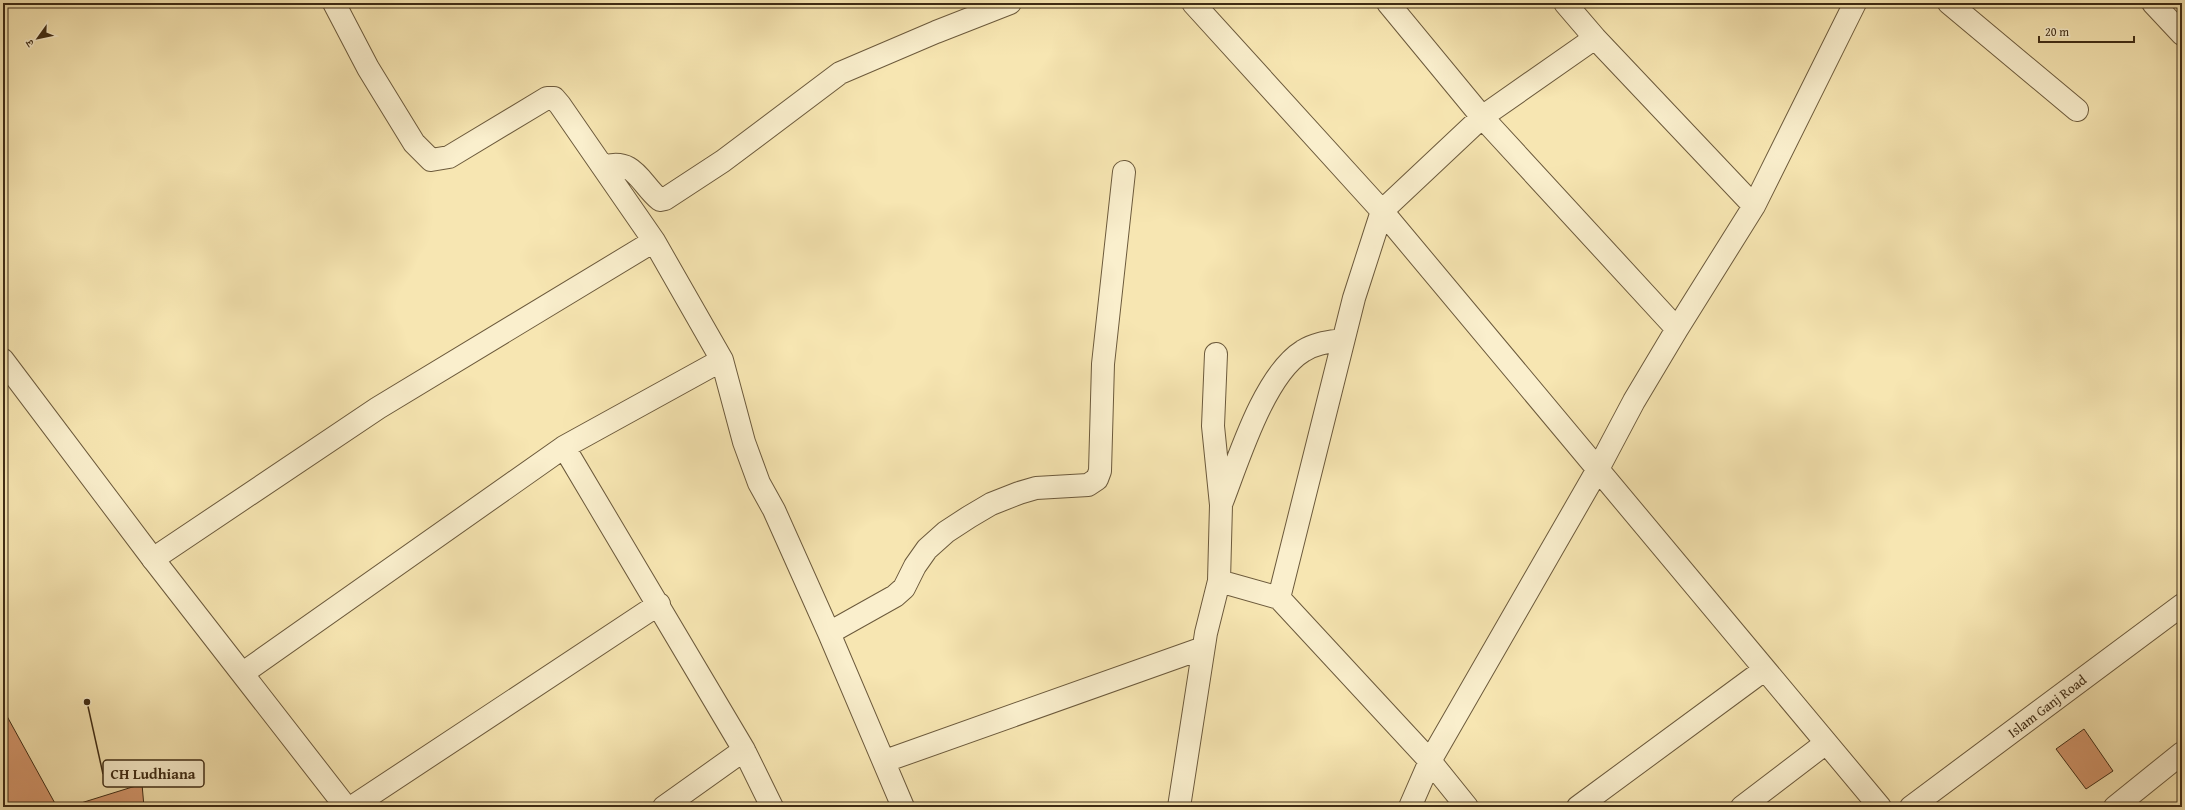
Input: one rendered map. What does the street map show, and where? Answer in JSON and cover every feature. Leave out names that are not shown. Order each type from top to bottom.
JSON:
[{"type":"street","points":[[334,3],[368,68],[414,143],[431,160],[449,157],[542,100],[551,97],[560,105],[654,241],[722,360],[744,442],[754,470],[774,510],[829,634],[885,761],[903,807]]},
{"type":"street","points":[[603,166],[614,163],[633,170],[654,195],[660,200],[665,199],[723,161],[840,73],[936,32],[1010,3]]},
{"type":"street","points":[[1193,3],[1382,211],[1880,807]]},
{"type":"street","points":[[1388,3],[1482,117],[1677,329]]},
{"type":"street","points":[[1566,3],[1595,38],[1754,206]]},
{"type":"street","points":[[1410,807],[1430,761],[1598,469],[1634,401],[1754,206],[1855,3]]},
{"type":"street","points":[[1949,3],[2077,110]]},
{"type":"street","points":[[2153,3],[2182,34]]},
{"type":"street","points":[[1279,598],[1354,298],[1382,211],[1482,117],[1595,38]]},
{"type":"street","points":[[829,634],[895,596],[904,588],[915,566],[928,548],[946,532],[991,504],[1036,488],[1088,485],[1097,479],[1100,471],[1103,364],[1124,172]]},
{"type":"street","points":[[153,559],[378,408],[654,241]]},
{"type":"street","points":[[1220,505],[1260,407],[1288,364],[1302,352],[1316,344],[1343,340]]},
{"type":"street","points":[[1179,807],[1203,648],[1219,581],[1220,505],[1213,426],[1216,354]]},
{"type":"street","points":[[3,360],[153,559],[346,807]]},
{"type":"street","points":[[243,673],[564,446],[722,360]]},
{"type":"street","points":[[564,446],[659,604],[744,750],[772,807]]},
{"type":"street","points":[[1219,581],[1279,598],[1430,761],[1467,807]]},
{"type":"street","points":[[352,807],[659,604]]},
{"type":"street","name":"Islam Ganj Road","points":[[1911,807],[2182,605]]},
{"type":"street","points":[[885,761],[1203,648]]},
{"type":"street","points":[[1578,807],[1764,670]]},
{"type":"street","points":[[1742,807],[1826,744]]},
{"type":"street","points":[[664,807],[744,750]]},
{"type":"street","points":[[2115,807],[2182,753]]},
{"type":"building","points":[[3,709],[57,807],[3,807]]},
{"type":"building","points":[[2084,729],[2113,771],[2086,789],[2056,749]]},
{"type":"building","points":[[142,784],[144,807],[68,807]]},
{"type":"place","name":"CH Ludhiana","points":[[87,702]]}]
